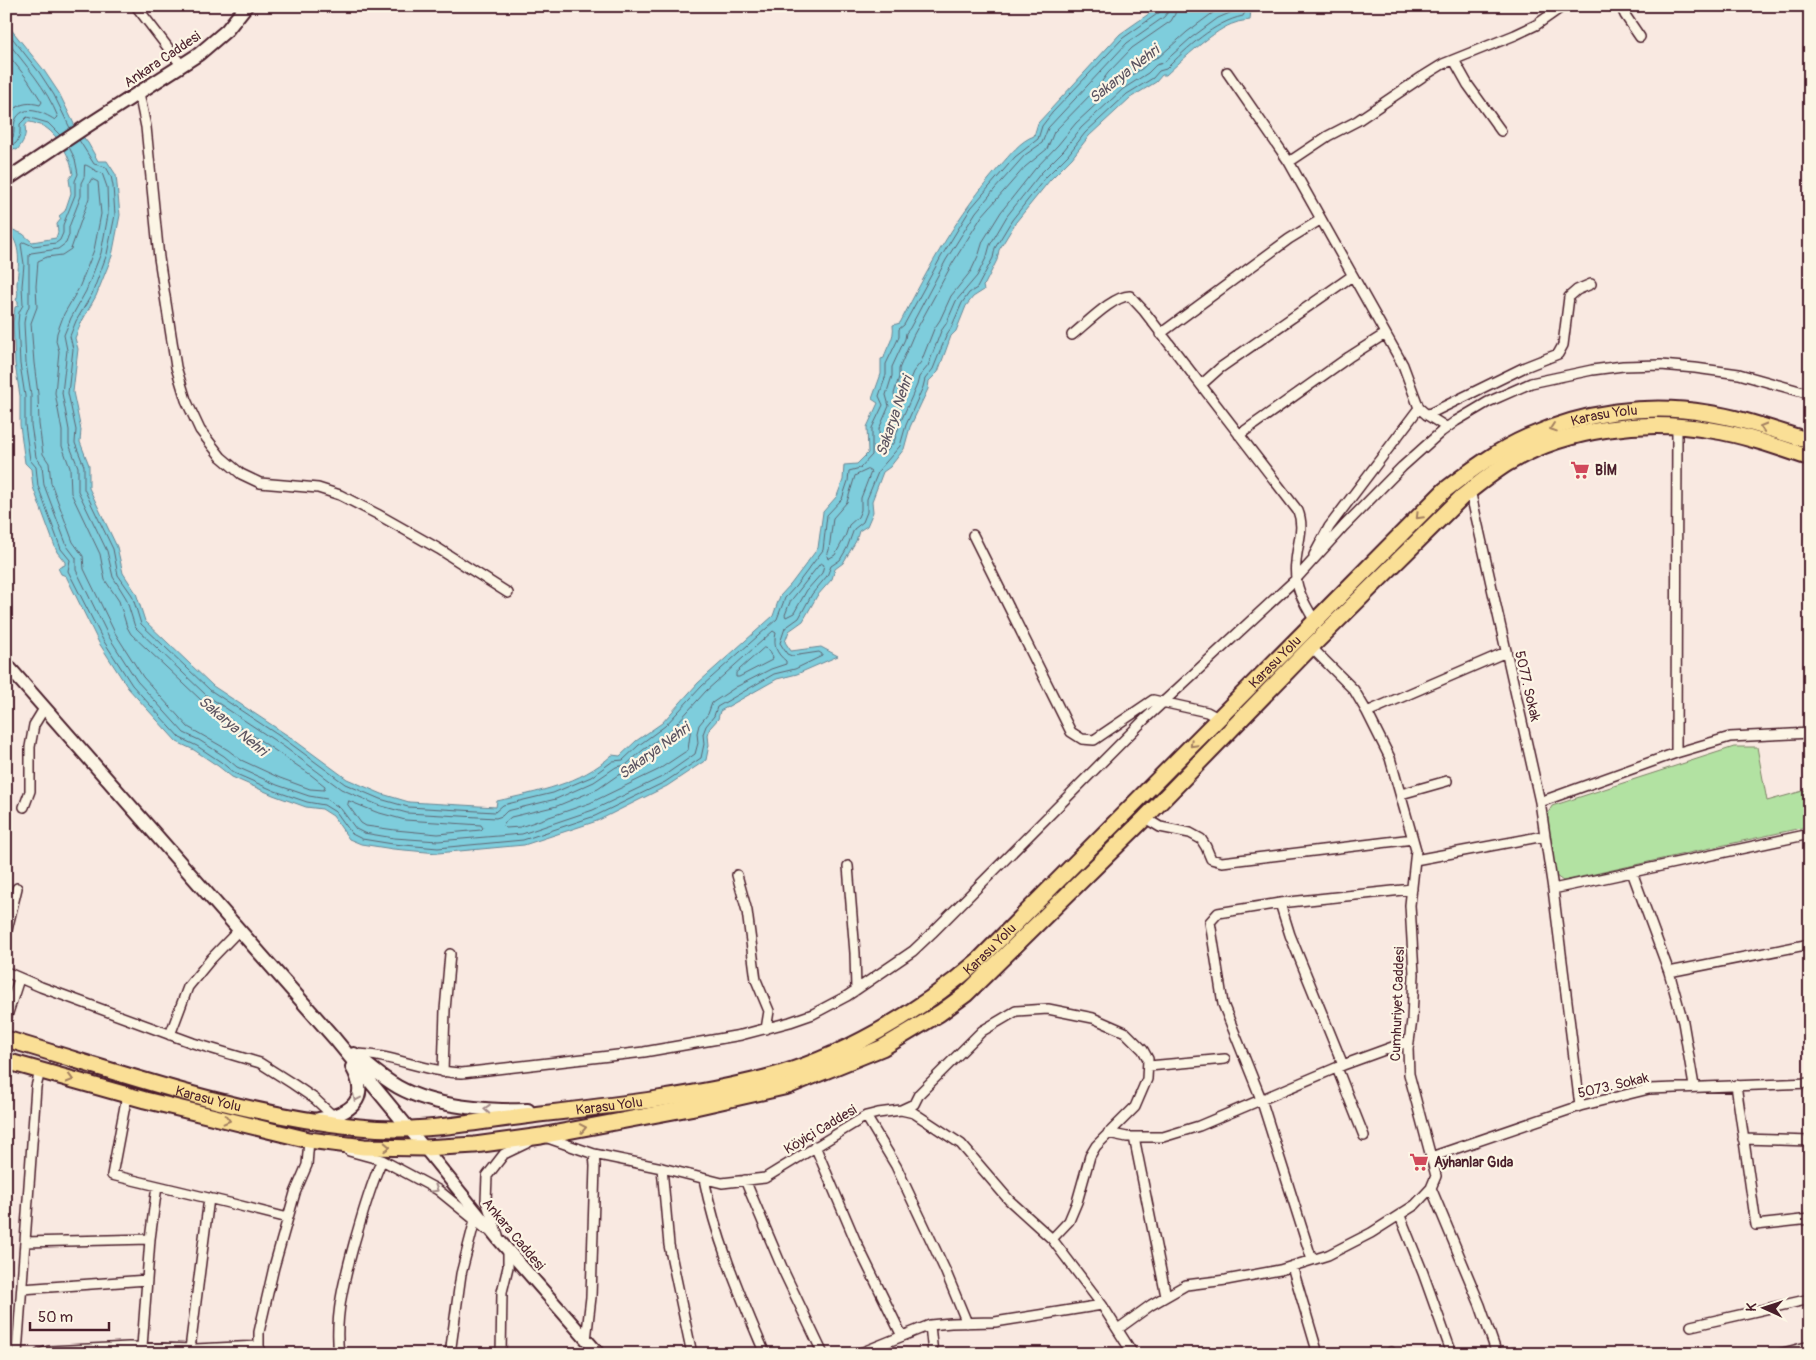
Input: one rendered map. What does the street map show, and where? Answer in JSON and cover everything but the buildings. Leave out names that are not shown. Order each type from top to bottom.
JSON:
[{"type":"highway","name":"Karasu Yolu","points":[[6,1039],[229,1105],[311,1121],[360,1128],[410,1130],[588,1109],[701,1091],[766,1078],[814,1061],[854,1043],[900,1018],[950,986],[978,961],[1445,490],[1477,465],[1528,437],[1579,419],[1615,412],[1665,408],[1706,412],[1736,418],[1810,442]]},
{"type":"highway","name":"Karasu Yolu","points":[[6,1062],[127,1095],[309,1140],[364,1147],[424,1148],[475,1145],[541,1136],[695,1107],[788,1086],[882,1048],[940,1013],[966,994],[1145,818],[1311,647],[1470,490],[1509,462],[1564,438],[1623,427],[1677,426],[1712,430],[1742,437],[1810,458]]},
{"type":"main road","name":"Ankara Caddesi","points":[[6,180],[199,54],[227,30],[246,6]]},
{"type":"main road","points":[[6,664],[335,1039],[410,1130]]},
{"type":"main road","points":[[335,1039],[399,1088],[425,1097],[454,1105],[482,1109],[588,1109]]},
{"type":"main road","points":[[311,1121],[334,1117],[344,1113],[352,1107],[359,1096],[360,1086],[356,1075],[335,1039]]},
{"type":"street","points":[[136,6],[182,66]]},
{"type":"street","points":[[1289,162],[1328,136],[1357,121],[1443,64],[1536,25],[1563,6]]},
{"type":"street","points":[[1621,6],[1640,37]]},
{"type":"street","points":[[1454,60],[1468,85],[1502,131]]},
{"type":"street","points":[[1227,72],[1289,162],[1403,365],[1419,408],[1446,427]]},
{"type":"street","points":[[139,93],[146,127],[159,258],[176,366],[186,400],[200,430],[221,457],[241,474],[260,484],[318,488],[340,495],[439,550],[508,593]]},
{"type":"street","points":[[1160,334],[1274,250],[1320,220]]},
{"type":"street","points":[[1201,385],[1220,368],[1352,276]]},
{"type":"street","points":[[1427,415],[1558,354],[1564,345],[1569,297],[1577,290],[1591,284]]},
{"type":"street","points":[[1072,335],[1112,303],[1128,295],[1144,311],[1294,504],[1300,516],[1301,526],[1295,562],[1295,580],[1302,601],[1315,621]]},
{"type":"street","points":[[1239,435],[1349,357],[1385,334]]},
{"type":"street","points":[[354,1054],[376,1055],[443,1072],[471,1072],[644,1052],[741,1035],[814,1014],[856,990],[913,951],[932,934],[1164,702],[1295,580],[1344,526],[1402,467],[1446,427],[1488,402],[1531,383],[1592,370],[1623,366],[1661,365],[1739,374],[1810,394]]},
{"type":"street","points":[[1308,566],[1329,526],[1419,408]]},
{"type":"street","points":[[1676,753],[1677,426]]},
{"type":"street","name":"5077. Sokak","points":[[1470,490],[1540,802],[1553,889],[1580,1106]]},
{"type":"street","points":[[973,535],[1071,732],[1082,739],[1094,740],[1152,700],[1207,712],[1218,718]]},
{"type":"street","name":"Cumhuriyet Caddesi","points":[[1311,647],[1354,690],[1367,712],[1390,758],[1416,850],[1410,905],[1414,974],[1409,1041],[1409,1074],[1436,1176],[1431,1188]]},
{"type":"street","points":[[1367,712],[1506,652]]},
{"type":"street","points":[[24,807],[30,792],[30,747],[34,725],[45,707]]},
{"type":"street","points":[[1540,802],[1676,753],[1730,737],[1810,733]]},
{"type":"street","points":[[1401,794],[1447,781]]},
{"type":"street","points":[[1145,818],[1160,827],[1190,833],[1200,838],[1211,859],[1222,862],[1413,839]]},
{"type":"street","points":[[1553,889],[1810,834]]},
{"type":"street","points":[[1415,860],[1544,836]]},
{"type":"street","points":[[848,866],[856,990]]},
{"type":"street","points":[[1632,872],[1669,972],[1683,1022],[1694,1086]]},
{"type":"street","points":[[737,875],[747,911],[756,980],[769,1011],[766,1029]]},
{"type":"street","points":[[6,934],[17,888]]},
{"type":"street","points":[[1312,1260],[1262,1099],[1223,1004],[1210,922],[1218,913],[1280,903],[1412,890]]},
{"type":"street","points":[[1280,903],[1364,1136]]},
{"type":"street","points":[[170,1035],[188,987],[211,959],[239,930]]},
{"type":"street","points":[[1669,972],[1810,944]]},
{"type":"street","points":[[443,1072],[445,1010],[450,954]]},
{"type":"street","points":[[6,972],[19,979],[170,1035],[260,1064],[293,1084],[334,1117]]},
{"type":"street","points":[[6,1019],[19,979]]},
{"type":"street","points":[[901,1110],[914,1104],[919,1094],[982,1031],[1016,1011],[1048,1009],[1093,1018],[1125,1032],[1143,1050],[1148,1059],[1147,1079],[1135,1107],[1096,1146],[1090,1156],[1077,1202],[1069,1221],[1052,1239]]},
{"type":"street","points":[[1108,1133],[1134,1137],[1163,1137],[1199,1126],[1340,1066],[1409,1041]]},
{"type":"street","points":[[1149,1066],[1224,1059]]},
{"type":"street","points":[[17,1354],[36,1087],[40,1071]]},
{"type":"street","name":"5073. Sokak","points":[[1431,1156],[1580,1106],[1649,1089],[1694,1086],[1810,1084]]},
{"type":"street","points":[[1736,1085],[1756,1225],[1810,1219]]},
{"type":"street","points":[[127,1095],[112,1175],[288,1218]]},
{"type":"street","points":[[901,1110],[914,1113],[961,1144],[1009,1200],[1052,1239],[1102,1305],[1133,1354]]},
{"type":"street","name":"Köyiçi Caddesi","points":[[541,1136],[594,1154],[722,1183],[765,1178],[866,1116],[901,1110]]},
{"type":"street","points":[[866,1116],[896,1166],[945,1270],[967,1323]]},
{"type":"street","name":"Ankara Caddesi","points":[[410,1130],[508,1251],[599,1354]]},
{"type":"street","points":[[499,1240],[486,1201],[487,1176],[504,1154],[541,1136]]},
{"type":"street","points":[[1134,1137],[1166,1296]]},
{"type":"street","points":[[1743,1139],[1810,1141]]},
{"type":"street","points":[[39,1354],[142,1347],[178,1351],[190,1349],[260,1350],[258,1332],[295,1193],[307,1165],[309,1140],[382,1160],[438,1190],[499,1240]]},
{"type":"street","points":[[815,1146],[856,1242],[902,1336]]},
{"type":"street","points":[[586,1340],[590,1297],[596,1166],[594,1154]]},
{"type":"street","points":[[339,1354],[339,1313],[345,1277],[370,1186],[382,1160]]},
{"type":"street","points":[[662,1168],[668,1245],[692,1354]]},
{"type":"street","points":[[704,1179],[709,1204],[722,1244],[765,1354]]},
{"type":"street","points":[[745,1180],[784,1272],[823,1354]]},
{"type":"street","points":[[142,1347],[150,1239],[157,1186]]},
{"type":"street","points":[[1118,1329],[1151,1305],[1186,1285],[1226,1280],[1292,1266],[1328,1255],[1400,1216],[1415,1205],[1431,1188],[1480,1305],[1497,1354]]},
{"type":"street","points":[[190,1349],[209,1198]]},
{"type":"street","points":[[1400,1216],[1452,1354]]},
{"type":"street","points":[[450,1354],[461,1274],[475,1220]]},
{"type":"street","points":[[25,1242],[150,1239]]},
{"type":"street","points":[[501,1354],[502,1292],[508,1267],[508,1251]]},
{"type":"street","points":[[1292,1266],[1318,1354]]},
{"type":"street","points":[[22,1289],[147,1280]]},
{"type":"street","points":[[1691,1326],[1810,1299]]},
{"type":"street","points":[[858,1354],[930,1325],[995,1322],[1102,1305]]},
{"type":"street","points":[[930,1325],[933,1354]]},
{"type":"street","points":[[1780,1354],[1810,1346]]},
{"type":"green space","points":[[1734,747],[1757,747],[1767,801],[1810,789],[1810,826],[1563,881],[1556,876],[1547,815],[1552,806]]},
{"type":"water","name":"Sakarya Nehri","points":[[1160,6],[1272,6],[1251,9],[1250,20],[1237,22],[1218,31],[1166,75],[1162,75],[1156,82],[1130,98],[1089,136],[1016,222],[999,250],[997,260],[983,286],[984,290],[973,297],[966,306],[956,331],[951,336],[938,372],[929,381],[928,389],[910,427],[904,449],[890,467],[883,472],[872,501],[873,512],[867,526],[859,531],[856,541],[843,563],[835,569],[832,579],[817,596],[803,621],[789,631],[785,642],[791,651],[821,647],[838,656],[797,674],[777,679],[720,711],[718,719],[710,728],[708,735],[709,745],[706,760],[667,786],[597,821],[524,845],[438,853],[361,844],[349,839],[333,816],[322,809],[306,807],[232,777],[194,750],[177,742],[128,688],[99,643],[66,576],[61,574],[58,568],[65,565],[65,562],[57,552],[33,487],[31,469],[25,463],[20,425],[20,396],[15,364],[13,323],[15,307],[18,306],[18,301],[16,300],[18,294],[18,255],[15,242],[6,231],[6,227],[23,234],[32,242],[56,238],[58,232],[57,224],[61,219],[59,216],[65,211],[71,193],[69,179],[73,174],[64,148],[55,136],[45,127],[34,123],[28,122],[25,126],[25,136],[21,145],[17,150],[12,149],[6,155],[6,23],[43,69],[59,93],[76,128],[88,143],[98,161],[107,161],[116,175],[120,215],[112,256],[96,296],[75,338],[78,349],[73,392],[81,430],[80,442],[89,465],[89,488],[117,547],[123,573],[136,593],[145,621],[213,686],[290,737],[347,779],[382,794],[409,802],[496,807],[497,801],[558,786],[587,773],[612,755],[620,756],[636,741],[662,723],[698,683],[773,616],[780,596],[818,548],[823,512],[837,496],[843,480],[844,465],[857,464],[868,453],[867,427],[878,403],[872,399],[881,374],[881,359],[884,358],[892,338],[893,325],[900,323],[957,222],[1011,153],[1034,136],[1038,123],[1120,34]]},
{"type":"place","name":"BİM","points":[[1580,470]]},
{"type":"place","name":"Ayhanlar Gıda","points":[[1419,1162]]}]
